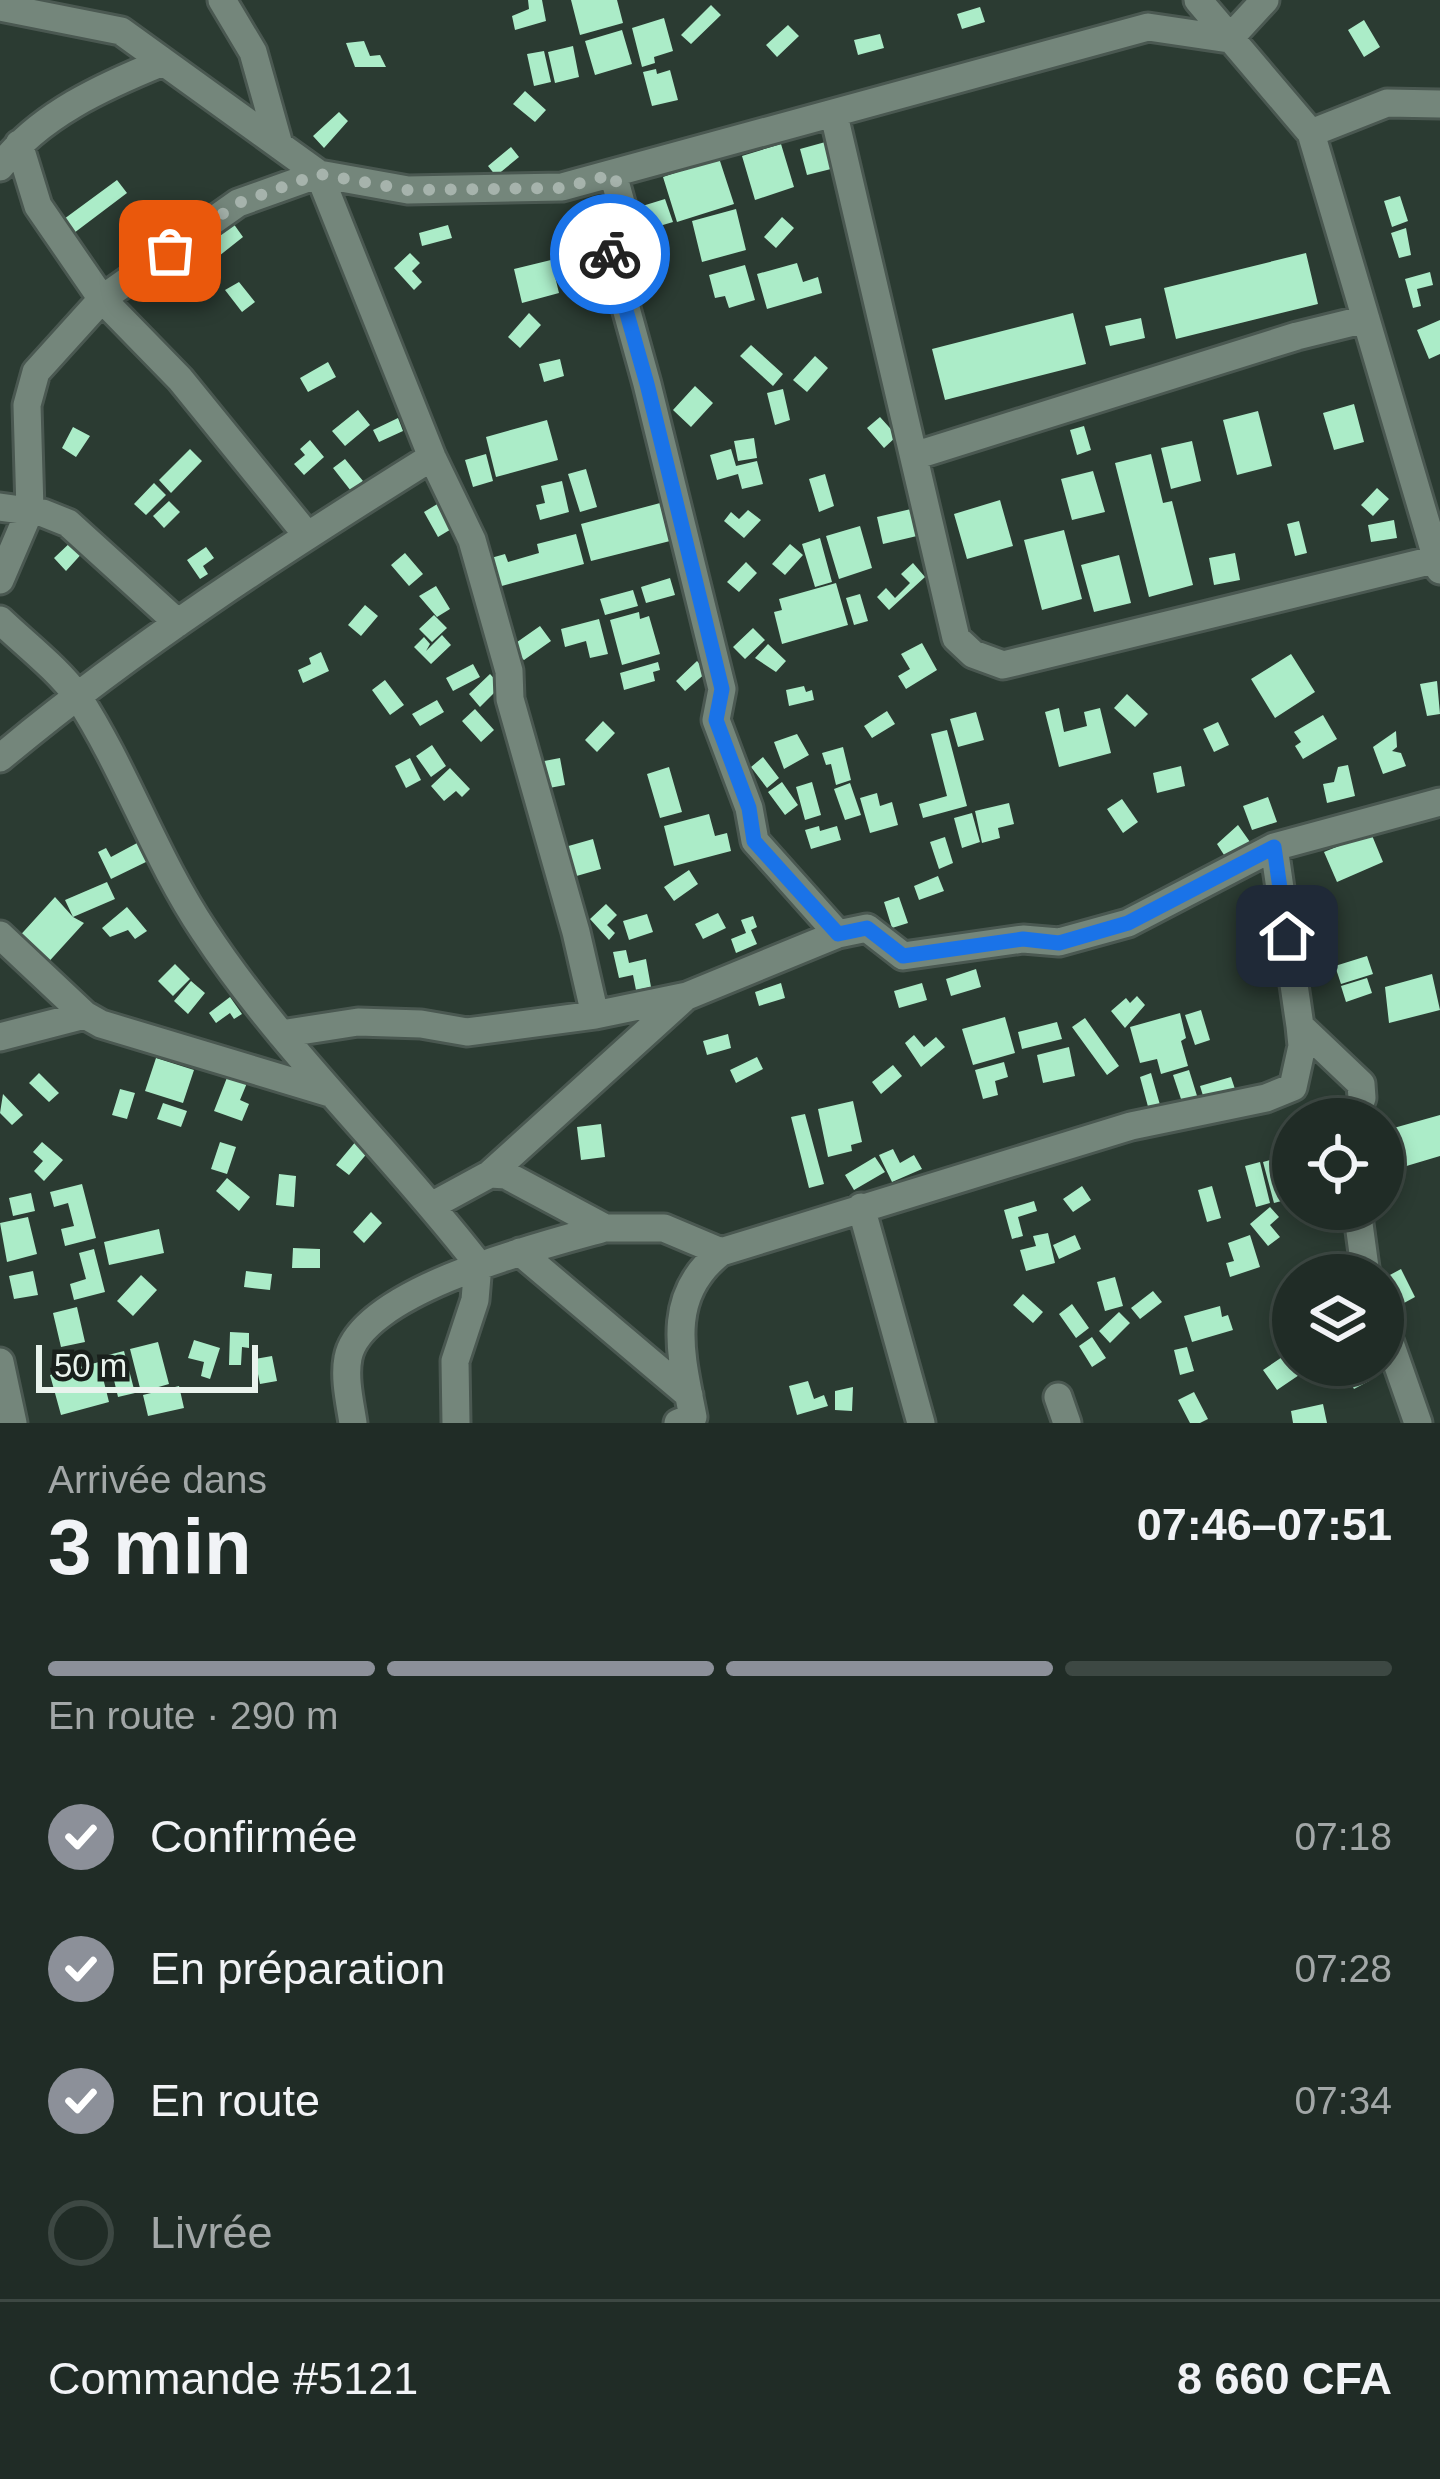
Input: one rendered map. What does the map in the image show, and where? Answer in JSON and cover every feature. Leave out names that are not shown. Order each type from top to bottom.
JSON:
[{"type":"street","points":[[222,0],[253,52],[279,145]]},
{"type":"street","points":[[834,115],[956,638],[973,654],[1004,665],[1438,564],[1312,133],[1198,0]]},
{"type":"street","points":[[1229,39],[1265,0]]},
{"type":"street","points":[[0,7],[121,31],[319,174],[408,190],[562,188],[1148,27],[1229,39]]},
{"type":"street","points":[[0,167],[20,144],[95,90],[163,62]]},
{"type":"street","points":[[1312,133],[1387,103],[1440,104]]},
{"type":"street","points":[[20,144],[38,206],[102,299],[180,379],[307,535]]},
{"type":"street","points":[[0,580],[30,510],[27,405],[36,372],[102,299],[238,203],[319,174]]},
{"type":"street","points":[[319,174],[431,457],[472,540],[595,1015]]},
{"type":"street","points":[[614,174],[631,235],[608,243],[722,689],[716,720],[749,808],[754,841],[838,934]]},
{"type":"street","points":[[914,456],[1297,336],[1366,319]]},
{"type":"street","points":[[0,758],[76,694],[307,535],[431,457]]},
{"type":"street","points":[[0,507],[30,510],[68,523],[178,623]]},
{"type":"street","points":[[0,620],[76,694],[201,928],[280,1034],[433,1205],[478,1264],[475,1300],[455,1360],[456,1423]]},
{"type":"street","points":[[280,1034],[358,1022],[422,1024],[467,1032],[595,1015],[687,996],[838,934],[867,928],[903,956],[1023,939],[1059,943],[1128,923],[1274,847],[1440,802]]},
{"type":"street","points":[[689,1414],[682,1300],[704,1265],[721,1252],[1131,1126],[1266,1098],[1293,1087],[1302,1046],[1274,847]]},
{"type":"street","points":[[0,935],[100,1024],[334,1094]]},
{"type":"street","points":[[433,1205],[490,1174],[687,996]]},
{"type":"street","points":[[0,1037],[85,1015]]},
{"type":"street","points":[[1300,1025],[1361,1084],[1362,1098]]},
{"type":"street","points":[[490,1174],[520,1181],[605,1228]]},
{"type":"street","points":[[861,1207],[921,1423]]},
{"type":"street","points":[[352,1423],[347,1377],[354,1343],[407,1297],[478,1264],[605,1228],[664,1228],[721,1252]]},
{"type":"street","points":[[520,1252],[689,1414]]},
{"type":"street","points":[[0,1362],[13,1423]]},
{"type":"street","points":[[1404,1383],[1418,1423]]},
{"type":"building","points":[[528,0],[542,0],[546,21],[515,30],[512,16],[529,9]]},
{"type":"building","points":[[571,0],[617,0],[623,23],[580,35]]},
{"type":"building","points":[[711,5],[721,15],[691,44],[681,35]]},
{"type":"building","points":[[980,7],[985,22],[962,29],[957,14]]},
{"type":"building","points":[[664,18],[673,51],[642,67],[632,28]]},
{"type":"building","points":[[1364,20],[1380,47],[1364,57],[1348,30]]},
{"type":"building","points":[[788,25],[799,36],[777,57],[766,45]]},
{"type":"building","points":[[622,30],[632,64],[595,75],[585,41]]},
{"type":"building","points":[[880,34],[884,48],[858,55],[854,40]]},
{"type":"building","points":[[364,41],[370,56],[380,55],[386,67],[355,67],[346,43]]},
{"type":"building","points":[[573,46],[579,77],[555,83],[548,52]]},
{"type":"building","points":[[544,51],[551,82],[534,86],[527,54]]},
{"type":"building","points":[[656,69],[657,74],[670,70],[678,100],[652,106],[643,72]]},
{"type":"building","points":[[525,91],[546,110],[535,122],[513,104]]},
{"type":"building","points":[[339,112],[348,121],[324,148],[313,136]]},
{"type":"building","points":[[829,141],[835,168],[807,175],[800,149]]},
{"type":"building","points":[[781,144],[794,187],[755,200],[742,156]]},
{"type":"building","points":[[511,147],[519,157],[496,176],[488,166]]},
{"type":"building","points":[[719,158],[734,204],[677,222],[663,177]]},
{"type":"building","points":[[117,180],[127,193],[74,233],[64,219]]},
{"type":"building","points":[[1400,196],[1408,221],[1392,227],[1384,201]]},
{"type":"building","points":[[665,199],[673,222],[646,230],[639,207]]},
{"type":"building","points":[[736,209],[746,250],[702,262],[692,221]]},
{"type":"building","points":[[782,217],[794,228],[776,248],[764,237]]},
{"type":"building","points":[[233,223],[243,237],[219,256],[207,239]]},
{"type":"building","points":[[448,225],[452,238],[422,246],[419,233]]},
{"type":"building","points":[[1406,228],[1411,255],[1399,258],[1391,233]]},
{"type":"building","points":[[642,234],[666,254],[645,278],[622,257]]},
{"type":"building","points":[[410,253],[420,263],[412,271],[422,282],[414,290],[394,268]]},
{"type":"building","points":[[1306,253],[1318,304],[1176,339],[1164,288]]},
{"type":"building","points":[[551,260],[559,293],[522,303],[514,269]]},
{"type":"building","points":[[797,263],[803,282],[818,277],[822,293],[767,309],[757,274]]},
{"type":"building","points":[[745,265],[755,300],[729,308],[725,296],[715,298],[709,275]]},
{"type":"building","points":[[1430,272],[1433,285],[1417,289],[1421,306],[1413,308],[1405,279]]},
{"type":"building","points":[[239,282],[255,302],[242,312],[225,290]]},
{"type":"building","points":[[529,313],[541,325],[520,348],[508,337]]},
{"type":"building","points":[[1073,313],[1086,364],[945,400],[932,349]]},
{"type":"building","points":[[1141,318],[1145,338],[1110,346],[1105,326]]},
{"type":"building","points":[[1440,320],[1440,354],[1429,359],[1417,330]]},
{"type":"building","points":[[751,345],[783,374],[773,386],[740,356]]},
{"type":"building","points":[[815,356],[828,368],[807,392],[793,380]]},
{"type":"building","points":[[560,359],[564,376],[544,382],[539,364]]},
{"type":"building","points":[[328,362],[336,377],[308,392],[300,378]]},
{"type":"building","points":[[695,386],[713,403],[691,427],[673,410]]},
{"type":"building","points":[[783,389],[790,420],[775,425],[767,393]]},
{"type":"building","points":[[1354,404],[1364,442],[1334,450],[1323,413]]},
{"type":"building","points":[[358,410],[370,425],[345,446],[332,431]]},
{"type":"building","points":[[1258,411],[1272,466],[1237,475],[1223,420]]},
{"type":"building","points":[[880,417],[897,436],[884,448],[867,428]]},
{"type":"building","points":[[398,418],[403,431],[379,442],[373,430]]},
{"type":"building","points":[[547,420],[558,460],[496,477],[486,437]]},
{"type":"building","points":[[1084,426],[1091,450],[1077,455],[1070,430]]},
{"type":"building","points":[[73,427],[90,436],[76,457],[62,448]]},
{"type":"building","points":[[754,438],[757,458],[738,461],[734,441]]},
{"type":"building","points":[[310,440],[324,457],[304,475],[294,464],[305,455],[300,449]]},
{"type":"building","points":[[1192,441],[1201,481],[1171,489],[1161,448]]},
{"type":"building","points":[[190,449],[202,461],[171,493],[159,480]]},
{"type":"building","points":[[731,449],[736,466],[757,461],[763,484],[742,489],[738,474],[717,480],[710,455]]},
{"type":"building","points":[[486,454],[493,481],[473,487],[465,460]]},
{"type":"building","points":[[1151,454],[1163,503],[1172,501],[1193,585],[1149,597],[1115,463]]},
{"type":"building","points":[[345,459],[363,481],[351,491],[333,468]]},
{"type":"building","points":[[586,469],[597,507],[580,512],[568,474]]},
{"type":"building","points":[[1093,471],[1105,512],[1072,520],[1061,479]]},
{"type":"building","points":[[825,474],[834,506],[819,512],[809,479]]},
{"type":"building","points":[[562,481],[569,512],[540,520],[536,505],[545,503],[541,486]]},
{"type":"building","points":[[154,483],[166,495],[146,515],[134,504]]},
{"type":"building","points":[[1377,488],[1389,499],[1373,516],[1361,505]]},
{"type":"building","points":[[1000,500],[1013,546],[967,559],[954,514]]},
{"type":"building","points":[[169,501],[180,512],[164,528],[153,516]]},
{"type":"building","points":[[664,502],[674,540],[591,561],[581,524]]},
{"type":"building","points":[[439,503],[453,528],[438,537],[424,512]]},
{"type":"building","points":[[911,509],[917,536],[883,544],[877,517]]},
{"type":"building","points":[[748,510],[761,520],[744,538],[724,521],[731,512],[739,519]]},
{"type":"building","points":[[1394,520],[1397,538],[1371,542],[1368,525]]},
{"type":"building","points":[[1299,521],[1307,553],[1295,556],[1287,524]]},
{"type":"building","points":[[860,526],[872,568],[839,579],[826,536]]},
{"type":"building","points":[[1064,530],[1082,599],[1042,610],[1024,540]]},
{"type":"building","points":[[576,534],[584,564],[498,587],[491,558],[505,554],[508,562],[539,553],[537,544]]},
{"type":"building","points":[[820,538],[832,582],[815,587],[802,544]]},
{"type":"building","points":[[73,540],[85,550],[66,571],[54,558]]},
{"type":"building","points":[[790,544],[803,555],[785,575],[772,564]]},
{"type":"building","points":[[206,547],[214,558],[203,566],[208,574],[200,579],[187,560]]},
{"type":"building","points":[[405,553],[423,574],[409,586],[391,565]]},
{"type":"building","points":[[1235,553],[1240,580],[1214,585],[1209,558]]},
{"type":"building","points":[[1119,555],[1131,603],[1094,612],[1081,565]]},
{"type":"building","points":[[746,562],[757,573],[739,592],[727,582]]},
{"type":"building","points":[[913,563],[925,577],[889,610],[877,597],[886,588],[895,598],[910,583],[901,574]]},
{"type":"building","points":[[670,578],[675,595],[646,603],[641,587]]},
{"type":"building","points":[[836,583],[848,625],[782,644],[774,612],[782,610],[779,599]]},
{"type":"building","points":[[436,586],[450,609],[437,617],[419,596]]},
{"type":"building","points":[[633,590],[638,606],[605,615],[600,599]]},
{"type":"building","points":[[860,594],[868,621],[854,625],[846,598]]},
{"type":"building","points":[[365,605],[378,616],[361,636],[348,625]]},
{"type":"building","points":[[639,612],[640,619],[649,616],[660,654],[622,665],[610,620]]},
{"type":"building","points":[[434,615],[447,628],[432,642],[419,629]]},
{"type":"building","points":[[599,619],[608,654],[590,658],[586,641],[565,647],[561,629]]},
{"type":"building","points":[[540,626],[551,641],[524,660],[510,647]]},
{"type":"building","points":[[753,628],[765,640],[745,659],[733,647]]},
{"type":"building","points":[[442,635],[451,645],[431,664],[414,647],[424,637],[430,644],[426,651]]},
{"type":"building","points":[[922,643],[937,670],[906,689],[898,676],[910,669],[901,654]]},
{"type":"building","points":[[768,644],[786,661],[776,672],[755,658]]},
{"type":"building","points":[[321,652],[329,671],[303,683],[298,670]]},
{"type":"building","points":[[1291,654],[1315,692],[1275,718],[1251,679]]},
{"type":"building","points":[[697,661],[707,672],[685,691],[676,681]]},
{"type":"building","points":[[658,662],[655,681],[624,690],[620,673]]},
{"type":"building","points":[[473,664],[480,677],[453,691],[446,678]]},
{"type":"building","points":[[490,674],[501,686],[480,707],[469,694]]},
{"type":"building","points":[[385,680],[404,705],[390,715],[372,690]]},
{"type":"building","points":[[1437,681],[1440,714],[1427,716],[1420,684]]},
{"type":"building","points":[[804,686],[806,692],[812,690],[814,700],[789,706],[786,690]]},
{"type":"building","points":[[1127,694],[1148,714],[1135,727],[1114,708]]},
{"type":"building","points":[[437,700],[444,712],[420,726],[412,714]]},
{"type":"building","points":[[1059,708],[1064,732],[1087,726],[1084,712],[1100,708],[1111,753],[1059,767],[1045,712]]},
{"type":"building","points":[[475,709],[494,730],[481,742],[462,721]]},
{"type":"building","points":[[887,711],[895,724],[872,738],[864,726]]},
{"type":"building","points":[[976,712],[984,740],[958,747],[950,719]]},
{"type":"building","points":[[1323,715],[1337,739],[1303,759],[1294,732]]},
{"type":"building","points":[[603,721],[615,733],[597,752],[585,740]]},
{"type":"building","points":[[1218,722],[1229,745],[1214,752],[1203,729]]},
{"type":"building","points":[[947,730],[967,806],[923,818],[919,804],[947,796],[931,734]]},
{"type":"building","points":[[1396,731],[1397,747],[1392,751],[1401,753],[1406,766],[1383,774],[1373,747]]},
{"type":"building","points":[[797,734],[809,755],[784,769],[774,742]]},
{"type":"building","points":[[432,745],[446,766],[431,777],[416,756]]},
{"type":"building","points":[[843,747],[851,780],[836,785],[831,764],[826,765],[822,753]]},
{"type":"building","points":[[763,757],[779,778],[767,788],[751,767]]},
{"type":"building","points":[[410,758],[421,780],[406,788],[395,766]]},
{"type":"building","points":[[560,758],[565,785],[544,789],[539,762]]},
{"type":"building","points":[[1348,765],[1355,796],[1327,803],[1323,784],[1334,782],[1338,767]]},
{"type":"building","points":[[1181,766],[1185,786],[1157,793],[1153,773]]},
{"type":"building","points":[[669,767],[682,812],[660,818],[647,774]]},
{"type":"building","points":[[450,768],[470,789],[462,797],[456,791],[444,801],[431,786]]},
{"type":"building","points":[[782,782],[798,805],[785,815],[768,792]]},
{"type":"building","points":[[812,782],[821,815],[805,820],[796,787]]},
{"type":"building","points":[[850,783],[861,815],[845,820],[834,789]]},
{"type":"building","points":[[877,793],[880,806],[892,802],[898,825],[870,833],[860,798]]},
{"type":"building","points":[[1268,797],[1277,822],[1252,830],[1243,806]]},
{"type":"building","points":[[1122,799],[1138,822],[1123,833],[1107,809]]},
{"type":"building","points":[[1009,803],[1014,824],[998,828],[1000,838],[982,843],[975,811]]},
{"type":"building","points":[[972,813],[980,842],[962,848],[954,818]]},
{"type":"building","points":[[709,814],[715,836],[727,833],[731,851],[674,866],[664,826]]},
{"type":"building","points":[[1238,825],[1250,842],[1226,858],[1217,844]]},
{"type":"building","points":[[819,826],[820,831],[837,826],[841,840],[811,849],[805,830]]},
{"type":"building","points":[[1371,833],[1383,862],[1337,882],[1324,852]]},
{"type":"building","points":[[945,837],[953,863],[939,869],[930,842]]},
{"type":"building","points":[[593,839],[601,869],[573,877],[565,847]]},
{"type":"building","points":[[139,842],[148,861],[111,879],[98,852],[106,848],[111,857]]},
{"type":"building","points":[[689,870],[698,884],[674,901],[664,887]]},
{"type":"building","points":[[938,876],[944,891],[919,900],[914,886]]},
{"type":"building","points":[[107,882],[115,899],[73,917],[65,900]]},
{"type":"building","points":[[55,897],[84,923],[44,967],[15,941]]},
{"type":"building","points":[[899,897],[908,923],[892,928],[884,902]]},
{"type":"building","points":[[606,904],[617,915],[607,925],[615,933],[609,940],[590,919]]},
{"type":"building","points":[[127,907],[147,931],[135,939],[128,930],[110,937],[102,928]]},
{"type":"building","points":[[718,913],[726,928],[703,939],[695,924]]},
{"type":"building","points":[[647,914],[653,932],[629,940],[623,921]]},
{"type":"building","points":[[753,916],[757,927],[751,930],[757,944],[736,953],[731,939],[746,933],[741,920]]},
{"type":"building","points":[[1259,944],[1265,970],[1249,973],[1243,947]]},
{"type":"building","points":[[626,950],[629,963],[646,959],[651,987],[636,990],[633,975],[619,978],[613,952]]},
{"type":"building","points":[[1367,956],[1373,974],[1341,984],[1335,966]]},
{"type":"building","points":[[175,964],[190,979],[173,996],[158,981]]},
{"type":"building","points":[[976,969],[981,987],[951,996],[946,979]]},
{"type":"building","points":[[1432,974],[1440,1010],[1389,1023],[1385,987]]},
{"type":"building","points":[[1367,978],[1372,993],[1346,1002],[1341,986]]},
{"type":"building","points":[[191,981],[205,993],[188,1014],[174,1001]]},
{"type":"building","points":[[781,983],[785,998],[759,1006],[755,992]]},
{"type":"building","points":[[922,983],[927,1000],[899,1008],[894,991]]},
{"type":"building","points":[[1137,996],[1145,1005],[1125,1028],[1111,1011],[1126,998],[1130,1003]]},
{"type":"building","points":[[230,997],[242,1014],[234,1019],[230,1013],[216,1023],[209,1013]]},
{"type":"building","points":[[1201,1010],[1210,1040],[1195,1045],[1185,1015]]},
{"type":"building","points":[[1180,1013],[1188,1066],[1161,1074],[1157,1059],[1140,1063],[1130,1027]]},
{"type":"building","points":[[1005,1017],[1015,1053],[973,1065],[962,1029]]},
{"type":"building","points":[[1085,1018],[1119,1066],[1107,1075],[1072,1027]]},
{"type":"building","points":[[1057,1022],[1062,1039],[1022,1049],[1018,1032]]},
{"type":"building","points":[[728,1034],[731,1048],[707,1055],[703,1041]]},
{"type":"building","points":[[914,1035],[924,1047],[936,1037],[945,1047],[921,1067],[905,1043]]},
{"type":"building","points":[[1069,1047],[1075,1076],[1043,1083],[1037,1055]]},
{"type":"building","points":[[757,1057],[763,1069],[736,1083],[730,1070]]},
{"type":"building","points":[[156,1058],[194,1070],[183,1103],[145,1091]]},
{"type":"building","points":[[1004,1062],[1008,1077],[995,1081],[998,1095],[983,1099],[975,1070]]},
{"type":"building","points":[[893,1065],[902,1076],[881,1094],[872,1082]]},
{"type":"building","points":[[1189,1070],[1198,1099],[1183,1105],[1173,1075]]},
{"type":"building","points":[[39,1073],[59,1093],[49,1102],[29,1083]]},
{"type":"building","points":[[1151,1073],[1162,1112],[1150,1114],[1140,1077]]},
{"type":"building","points":[[228,1075],[247,1083],[240,1100],[249,1104],[242,1121],[214,1111]]},
{"type":"building","points":[[1231,1077],[1236,1092],[1205,1102],[1200,1086]]},
{"type":"building","points":[[120,1089],[135,1093],[127,1119],[112,1115]]},
{"type":"building","points":[[3,1094],[23,1115],[12,1125],[0,1113]]},
{"type":"building","points":[[853,1101],[862,1142],[851,1145],[852,1151],[828,1157],[818,1109]]},
{"type":"building","points":[[163,1103],[187,1111],[181,1127],[157,1119]]},
{"type":"building","points":[[805,1114],[824,1184],[809,1188],[791,1117]]},
{"type":"building","points":[[1440,1115],[1440,1156],[1404,1167],[1404,1125]]},
{"type":"building","points":[[601,1124],[605,1157],[581,1160],[577,1127]]},
{"type":"building","points":[[357,1140],[369,1151],[349,1175],[336,1165]]},
{"type":"building","points":[[42,1142],[63,1160],[44,1181],[34,1171],[43,1161],[33,1152]]},
{"type":"building","points":[[220,1142],[236,1147],[227,1174],[211,1169]]},
{"type":"building","points":[[893,1149],[900,1163],[914,1155],[922,1169],[892,1182],[879,1155]]},
{"type":"building","points":[[875,1157],[885,1172],[854,1190],[845,1175]]},
{"type":"building","points":[[1272,1160],[1272,1196],[1263,1162]]},
{"type":"building","points":[[1260,1162],[1270,1203],[1256,1207],[1245,1166]]},
{"type":"building","points":[[279,1174],[296,1176],[294,1207],[276,1205]]},
{"type":"building","points":[[227,1178],[250,1197],[239,1211],[216,1191]]},
{"type":"building","points":[[82,1184],[96,1238],[65,1246],[61,1229],[74,1226],[68,1203],[54,1207],[50,1192]]},
{"type":"building","points":[[1082,1186],[1091,1200],[1073,1212],[1063,1199]]},
{"type":"building","points":[[1212,1186],[1221,1218],[1207,1222],[1198,1190]]},
{"type":"building","points":[[31,1193],[35,1211],[13,1216],[9,1198]]},
{"type":"building","points":[[1034,1201],[1037,1211],[1018,1217],[1023,1236],[1012,1239],[1004,1210]]},
{"type":"building","points":[[1270,1207],[1270,1225],[1280,1237],[1268,1246],[1250,1224]]},
{"type":"building","points":[[371,1212],[382,1223],[364,1243],[353,1232]]},
{"type":"building","points":[[28,1217],[37,1254],[7,1262],[0,1223]]},
{"type":"building","points":[[159,1229],[164,1253],[109,1265],[104,1242]]},
{"type":"building","points":[[1048,1233],[1055,1263],[1026,1271],[1020,1250],[1036,1246],[1033,1236]]},
{"type":"building","points":[[1075,1235],[1081,1249],[1059,1259],[1053,1245]]},
{"type":"building","points":[[1250,1235],[1260,1267],[1230,1277],[1226,1263],[1234,1261],[1228,1243]]},
{"type":"building","points":[[293,1248],[320,1249],[320,1268],[292,1268]]},
{"type":"building","points":[[94,1249],[105,1292],[74,1300],[70,1284],[86,1279],[79,1253]]},
{"type":"building","points":[[33,1271],[38,1295],[14,1299],[9,1276]]},
{"type":"building","points":[[246,1271],[272,1274],[270,1290],[244,1287]]},
{"type":"building","points":[[141,1275],[157,1290],[133,1316],[117,1301]]},
{"type":"building","points":[[1404,1275],[1415,1297],[1404,1303]]},
{"type":"building","points":[[1115,1277],[1123,1306],[1105,1311],[1097,1282]]},
{"type":"building","points":[[1153,1291],[1162,1302],[1140,1319],[1131,1308]]},
{"type":"building","points":[[1023,1294],[1043,1312],[1033,1323],[1013,1305]]},
{"type":"building","points":[[1072,1304],[1089,1328],[1076,1338],[1059,1314]]},
{"type":"building","points":[[1220,1306],[1233,1330],[1192,1342],[1184,1316]]},
{"type":"building","points":[[77,1307],[85,1342],[61,1347],[53,1313]]},
{"type":"building","points":[[1119,1312],[1130,1323],[1110,1343],[1099,1331]]},
{"type":"building","points":[[230,1332],[249,1333],[249,1348],[242,1347],[241,1365],[229,1365]]},
{"type":"building","points":[[1092,1337],[1106,1358],[1092,1367],[1079,1346]]},
{"type":"building","points":[[194,1340],[220,1348],[210,1379],[201,1376],[204,1362],[188,1358]]},
{"type":"building","points":[[158,1342],[169,1384],[141,1392],[130,1349]]},
{"type":"building","points":[[1187,1347],[1194,1371],[1180,1375],[1174,1350]]},
{"type":"building","points":[[124,1351],[135,1393],[118,1397],[108,1355]]},
{"type":"building","points":[[272,1356],[277,1381],[260,1384],[255,1359]]},
{"type":"building","points":[[99,1362],[109,1402],[61,1415],[50,1375]]},
{"type":"building","points":[[808,1381],[814,1399],[824,1395],[828,1406],[797,1415],[789,1386]]},
{"type":"building","points":[[179,1386],[184,1408],[148,1416],[143,1395]]},
{"type":"building","points":[[853,1387],[852,1411],[835,1410],[835,1391]]},
{"type":"building","points":[[1194,1392],[1208,1419],[1200,1423],[1190,1423],[1178,1400]]},
{"type":"building","points":[[1323,1404],[1327,1423],[1293,1423],[1291,1411]]},
{"type":"way so far","points":[[170,251],[238,203],[319,174],[408,190],[562,188],[614,174],[631,235],[608,243],[610,254]]},
{"type":"route","points":[[610,254],[722,689],[716,720],[749,808],[754,841],[838,934],[867,928],[903,956],[1023,939],[1059,943],[1128,923],[1274,847],[1287,936]]}]
